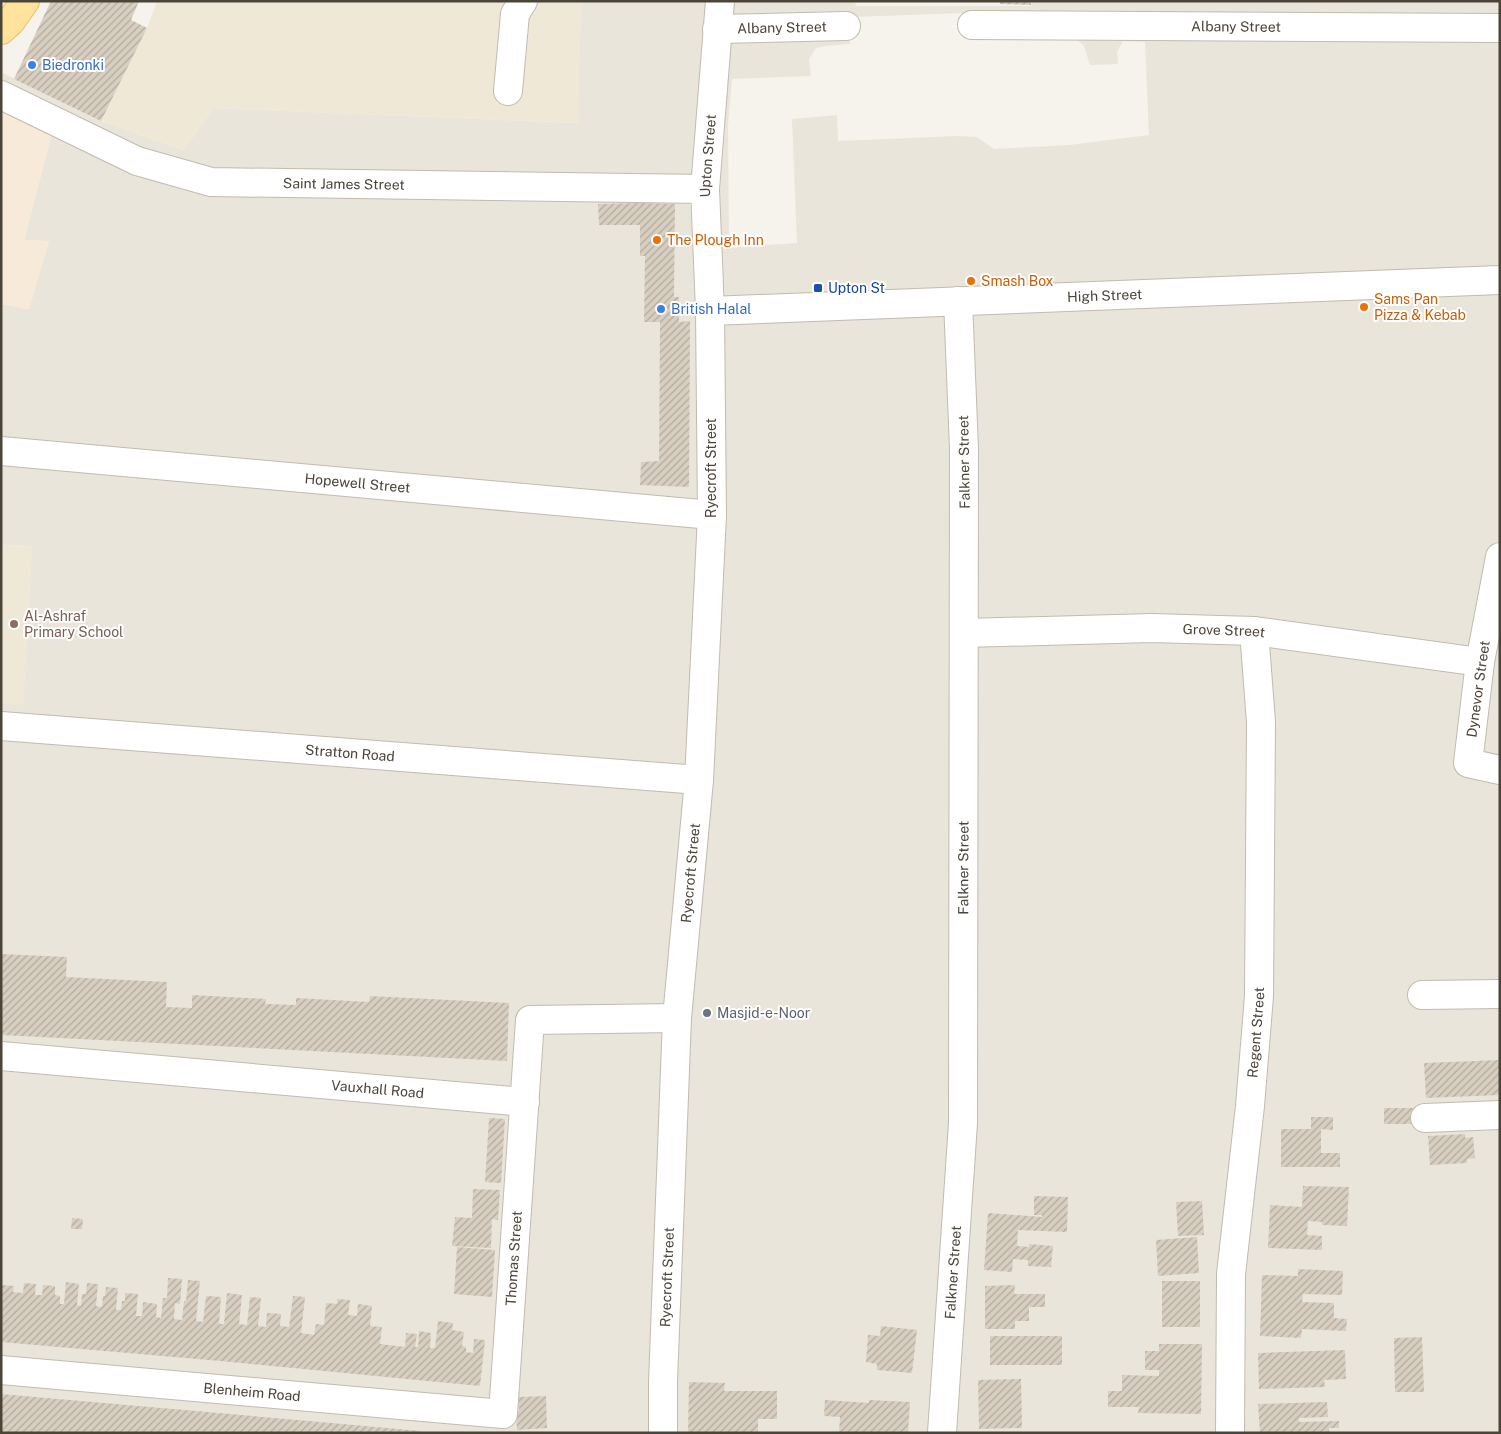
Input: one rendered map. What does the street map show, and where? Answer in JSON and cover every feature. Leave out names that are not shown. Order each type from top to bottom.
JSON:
[{"type":"main road","points":[[1,30],[11,21],[25,1]]},
{"type":"street","points":[[508,91],[515,14],[523,1]]},
{"type":"street","name":"Upton Street","points":[[710,312],[706,189],[720,1]]},
{"type":"street","name":"Albany Street","points":[[717,29],[846,26]]},
{"type":"street","name":"Albany Street","points":[[972,26],[1500,28]]},
{"type":"street","name":"Saint James Street","points":[[1,95],[137,161],[211,182],[706,189]]},
{"type":"street","name":"High Street","points":[[710,312],[1500,280]]},
{"type":"street","name":"Falkner Street","points":[[942,1433],[963,1123],[964,449],[958,301]]},
{"type":"street","name":"Ryecroft Street","points":[[663,1433],[663,1382],[677,1018],[699,780],[712,514],[710,312]]},
{"type":"street","name":"Hopewell Street","points":[[1,451],[712,514]]},
{"type":"street","name":"Dynevor Street","points":[[1500,557],[1480,662],[1468,764],[1500,770]]},
{"type":"street","name":"Grove Street","points":[[965,633],[1152,628],[1254,631],[1480,662]]},
{"type":"street","name":"Regent Street","points":[[1230,1433],[1231,1274],[1250,1106],[1259,996],[1261,722],[1254,631]]},
{"type":"street","name":"Stratton Road","points":[[1,726],[699,780]]},
{"type":"street","points":[[1422,995],[1500,994]]},
{"type":"street","points":[[525,1102],[530,1020],[677,1018]]},
{"type":"street","name":"Vauxhall Road","points":[[1,1056],[525,1102]]},
{"type":"street","name":"Thomas Street","points":[[503,1414],[525,1102]]},
{"type":"street","points":[[1425,1118],[1500,1115]]},
{"type":"street","name":"Blenheim Road","points":[[1,1370],[503,1414]]},
{"type":"shaded area","points":[[157,1],[581,1],[578,123],[213,108],[184,150],[101,121],[147,28]]},
{"type":"shaded area","points":[[581,1],[855,1],[856,6],[1031,6],[1032,1],[1500,1],[1500,1433],[1,1433],[1,703],[23,704],[32,546],[1,545],[1,304],[29,309],[49,241],[24,240],[52,133],[1,109],[1,72],[101,121],[184,150],[213,108],[577,123]],"holes":[[[965,13],[1072,35],[1084,46],[1090,65],[1118,64],[1117,52],[1123,41],[1145,42],[1149,135],[1069,145],[994,149],[977,137],[957,136],[838,141],[837,115],[792,119],[797,243],[729,248],[728,125],[732,79],[811,76],[809,59],[816,48],[850,44],[851,17]]]},
{"type":"shaded area","points":[[1,109],[52,133],[24,240],[49,241],[29,309],[1,304]]},
{"type":"shaded area","name":"Al-Ashraf Primary School","points":[[1,545],[32,546],[23,705],[1,703]]},
{"type":"building","points":[[51,1],[139,1],[131,20],[147,28],[101,121],[14,79]]},
{"type":"building","points":[[1000,1],[1031,1],[1031,5],[1000,4]]},
{"type":"building","points":[[598,204],[675,204],[674,297],[679,297],[679,322],[690,321],[689,487],[640,485],[641,462],[659,461],[660,322],[644,322],[645,256],[640,256],[640,225],[599,225]]},
{"type":"building","points":[[1,954],[67,957],[66,977],[167,982],[166,1007],[192,1008],[192,995],[266,999],[265,1004],[296,1005],[296,998],[369,1002],[370,996],[509,1003],[507,1061],[1,1035]]},
{"type":"building","points":[[1500,1060],[1500,1095],[1426,1098],[1424,1063]]},
{"type":"building","points":[[1384,1108],[1416,1108],[1416,1124],[1384,1124]]},
{"type":"building","points":[[1311,1117],[1333,1117],[1333,1130],[1321,1129],[1321,1153],[1340,1153],[1340,1167],[1281,1167],[1281,1129],[1311,1129]]},
{"type":"building","points":[[489,1118],[505,1119],[501,1183],[485,1182]]},
{"type":"building","points":[[1465,1134],[1465,1138],[1473,1137],[1475,1158],[1467,1159],[1467,1163],[1430,1165],[1428,1136]]},
{"type":"building","points":[[1303,1186],[1349,1187],[1347,1226],[1322,1225],[1322,1222],[1308,1221],[1307,1235],[1322,1236],[1322,1250],[1268,1248],[1270,1205],[1302,1207]]},
{"type":"building","points":[[473,1189],[500,1190],[498,1220],[492,1219],[491,1248],[452,1246],[455,1217],[472,1218]]},
{"type":"building","points":[[1034,1196],[1068,1197],[1067,1232],[1018,1230],[1017,1246],[1029,1247],[1029,1244],[1053,1246],[1051,1267],[1028,1266],[1028,1260],[1013,1259],[1012,1272],[984,1270],[988,1213],[1042,1217],[1042,1215],[1034,1215]]},
{"type":"building","points":[[1202,1201],[1204,1235],[1178,1236],[1176,1202]]},
{"type":"building","points":[[72,1218],[83,1219],[82,1229],[71,1229]]},
{"type":"building","points":[[1197,1237],[1199,1273],[1158,1276],[1156,1240]]},
{"type":"building","points":[[457,1247],[495,1250],[492,1297],[454,1294]]},
{"type":"building","points":[[1298,1269],[1343,1271],[1342,1295],[1303,1294],[1302,1302],[1334,1303],[1334,1318],[1347,1319],[1346,1331],[1302,1329],[1301,1338],[1260,1336],[1262,1275],[1298,1276]]},
{"type":"building","points":[[168,1278],[182,1279],[180,1304],[175,1303],[174,1319],[182,1320],[188,1280],[200,1281],[196,1321],[203,1322],[206,1296],[221,1297],[219,1324],[224,1324],[227,1293],[242,1295],[239,1324],[247,1325],[250,1297],[261,1298],[258,1326],[266,1327],[267,1313],[281,1314],[280,1326],[289,1327],[293,1296],[305,1297],[301,1333],[314,1335],[316,1324],[324,1325],[326,1303],[337,1304],[337,1299],[350,1300],[348,1315],[357,1316],[358,1304],[372,1306],[370,1326],[382,1327],[380,1344],[405,1347],[406,1333],[417,1334],[415,1347],[418,1347],[419,1331],[431,1333],[430,1348],[435,1348],[438,1321],[453,1323],[452,1330],[464,1332],[462,1346],[466,1347],[466,1352],[473,1353],[474,1339],[485,1340],[480,1386],[1,1342],[1,1285],[14,1286],[13,1292],[23,1293],[24,1283],[36,1284],[35,1295],[42,1295],[43,1285],[55,1286],[55,1295],[60,1296],[60,1304],[64,1304],[66,1282],[79,1284],[77,1305],[81,1306],[82,1294],[86,1294],[87,1283],[98,1284],[96,1306],[102,1307],[106,1287],[118,1288],[116,1310],[121,1310],[122,1301],[125,1301],[125,1293],[138,1294],[136,1316],[142,1316],[143,1302],[157,1304],[156,1317],[161,1318],[163,1298],[167,1298]]},
{"type":"building","points":[[1162,1281],[1200,1281],[1200,1327],[1162,1327]]},
{"type":"building","points":[[1015,1285],[1014,1294],[1045,1294],[1045,1307],[1029,1307],[1029,1321],[1015,1321],[1015,1329],[985,1329],[985,1286]]},
{"type":"building","points":[[881,1326],[917,1330],[912,1373],[877,1370],[877,1364],[866,1362],[868,1335],[880,1336]]},
{"type":"building","points":[[990,1336],[1062,1336],[1062,1365],[990,1365]]},
{"type":"building","points":[[1422,1337],[1424,1392],[1395,1392],[1394,1338]]},
{"type":"building","points":[[1159,1344],[1202,1344],[1201,1414],[1138,1413],[1139,1407],[1108,1407],[1108,1391],[1122,1391],[1122,1375],[1159,1376],[1159,1370],[1145,1370],[1145,1351],[1159,1351]]},
{"type":"building","points":[[1345,1350],[1346,1379],[1324,1380],[1325,1387],[1259,1389],[1258,1353]]},
{"type":"building","points":[[1021,1379],[1022,1428],[979,1429],[978,1380]]},
{"type":"building","points":[[689,1382],[725,1383],[724,1391],[777,1391],[777,1419],[758,1419],[758,1432],[688,1433]]},
{"type":"building","points":[[1,1394],[420,1431],[420,1433],[1,1433]]},
{"type":"building","points":[[546,1396],[547,1428],[517,1430],[516,1411],[519,1411],[519,1397]]},
{"type":"building","points":[[825,1400],[869,1403],[869,1400],[910,1402],[908,1433],[839,1432],[840,1417],[824,1416]]},
{"type":"building","points":[[1327,1402],[1328,1417],[1299,1418],[1299,1422],[1339,1421],[1339,1428],[1329,1428],[1329,1433],[1260,1433],[1258,1404]]},
{"type":"place","name":"Biedronki","points":[[32,65]]},
{"type":"place","name":"The Plough Inn","points":[[657,240]]},
{"type":"place","name":"Smash Box","points":[[971,281]]},
{"type":"place","name":"Upton St","points":[[818,288]]},
{"type":"place","name":"Sams Pan Pizza & Kebab","points":[[1364,307]]},
{"type":"place","name":"British Halal","points":[[661,309]]},
{"type":"place","name":"Al-Ashraf Primary School","points":[[14,624]]},
{"type":"place","name":"Masjid-e-Noor","points":[[707,1013]]}]
